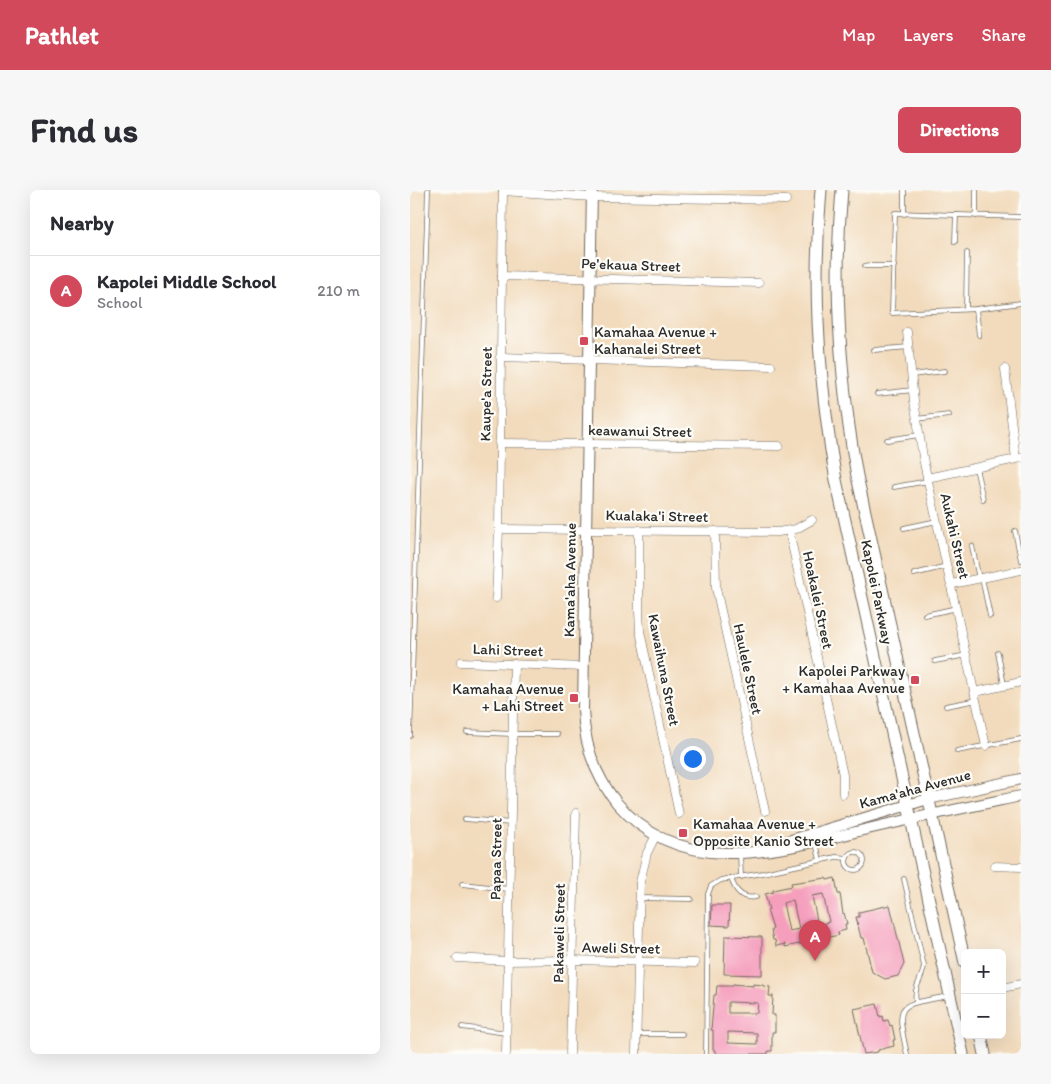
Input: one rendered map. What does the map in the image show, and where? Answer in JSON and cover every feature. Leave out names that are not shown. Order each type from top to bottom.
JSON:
[{"type":"main road","name":"Kapolei Parkway","points":[[821,190],[817,265],[818,310],[821,373],[830,444],[963,1054]]},
{"type":"main road","name":"Kapolei Parkway","points":[[842,190],[838,265],[839,327],[842,371],[851,441],[857,476],[962,949]]},
{"type":"main road","points":[[982,1039],[985,1054]]},
{"type":"street","points":[[503,191],[680,194],[786,200]]},
{"type":"street","name":"Kaupe'a Street","points":[[496,598],[499,529],[503,191]]},
{"type":"street","name":"Kama'aha Avenue","points":[[592,194],[584,721],[588,745],[595,768],[607,789],[622,808],[640,825],[673,844],[698,851],[740,854],[779,849],[908,804],[1021,779]]},
{"type":"street","name":"Pe'ekaua Street","points":[[502,276],[759,283]]},
{"type":"street","name":"Aukahi Street","points":[[907,332],[916,419],[927,479],[952,584],[986,746]]},
{"type":"street","points":[[500,357],[771,366]]},
{"type":"street","points":[[927,479],[1019,460],[1005,369]]},
{"type":"street","name":"keawanui Street","points":[[499,443],[779,446]]},
{"type":"street","name":"Kualaka'i Street","points":[[499,529],[789,531],[812,520]]},
{"type":"street","name":"Kawaihuna Street","points":[[639,530],[640,630],[679,814]]},
{"type":"street","name":"Haulele Street","points":[[715,531],[716,588],[765,811]]},
{"type":"street","name":"Hoakalei Street","points":[[789,531],[843,776],[843,794]]},
{"type":"street","points":[[952,584],[1021,570]]},
{"type":"street","name":"Lahi Street","points":[[461,662],[584,667]]},
{"type":"street","name":"Papaa Street","points":[[506,1054],[514,664]]},
{"type":"street","points":[[976,696],[1004,685],[1021,682]]},
{"type":"street","name":"Kama'aha Avenue","points":[[815,837],[1021,796]]},
{"type":"street","name":"Pakaweli Street","points":[[570,1054],[576,813]]},
{"type":"street","points":[[636,1054],[640,882],[644,861],[650,844],[656,835]]},
{"type":"street","points":[[994,866],[1009,868],[1021,866]]},
{"type":"street","name":"Aweli Street","points":[[457,958],[508,961],[572,960],[694,963]]},
{"type":"street","points":[[1006,987],[1021,984]]},
{"type":"lane","points":[[410,736],[428,190]]},
{"type":"lane","points":[[904,190],[904,214]]},
{"type":"lane","points":[[976,190],[976,216]]},
{"type":"lane","points":[[1021,217],[895,213],[892,313],[976,309],[1021,303]]},
{"type":"lane","points":[[955,242],[956,215]]},
{"type":"lane","points":[[966,309],[967,253]]},
{"type":"lane","points":[[864,266],[894,266]]},
{"type":"lane","points":[[976,309],[979,335]]},
{"type":"lane","points":[[874,350],[908,347]]},
{"type":"lane","points":[[911,375],[945,371]]},
{"type":"lane","points":[[877,394],[913,390]]},
{"type":"lane","points":[[916,419],[949,415]]},
{"type":"lane","points":[[887,440],[919,435]]},
{"type":"lane","points":[[976,468],[983,499]]},
{"type":"lane","points":[[894,487],[927,479]]},
{"type":"lane","points":[[904,528],[937,521]]},
{"type":"lane","points":[[1015,531],[1021,560]]},
{"type":"lane","points":[[972,546],[990,616]]},
{"type":"lane","points":[[914,574],[947,566]]},
{"type":"lane","points":[[925,615],[957,608]]},
{"type":"lane","points":[[998,653],[1004,685]]},
{"type":"lane","points":[[935,662],[967,655]]},
{"type":"lane","points":[[946,706],[976,696]]},
{"type":"lane","points":[[467,732],[557,734]]},
{"type":"lane","points":[[957,751],[1021,739]]},
{"type":"lane","points":[[465,819],[511,822]]},
{"type":"lane","points":[[815,837],[820,860]]},
{"type":"lane","points":[[851,853],[860,854],[864,859],[864,865],[859,870],[853,870],[848,867],[847,858],[851,853]]},
{"type":"lane","points":[[740,854],[741,877]]},
{"type":"lane","points":[[706,1054],[708,894],[714,883],[839,856],[847,858]]},
{"type":"lane","points":[[731,878],[734,888],[739,894],[749,898],[756,897]]},
{"type":"lane","points":[[904,879],[924,966],[915,990],[916,1002]]},
{"type":"lane","points":[[462,884],[510,889]]},
{"type":"lane","points":[[639,898],[691,899]]},
{"type":"lane","points":[[907,1054],[900,1015],[905,1006],[916,1002],[950,996]]},
{"type":"lane","points":[[462,1027],[507,1033]]},
{"type":"lane","points":[[636,1034],[682,1034]]},
{"type":"building","points":[[835,878],[847,924],[845,924],[846,930],[838,932],[839,935],[820,939],[820,942],[804,946],[804,943],[785,947],[785,944],[776,946],[775,940],[773,940],[771,930],[773,929],[767,910],[769,910],[765,894],[773,892],[773,890],[792,886],[791,883]],"holes":[[[823,894],[829,922],[818,925],[812,896]],[[793,900],[799,929],[789,931],[783,903]]]},
{"type":"building","points":[[712,905],[730,905],[729,926],[711,925]]},
{"type":"building","points":[[890,905],[904,964],[898,976],[885,979],[872,972],[864,938],[861,938],[856,917],[859,917],[859,912]]},
{"type":"building","points":[[725,936],[762,937],[762,975],[724,974]]},
{"type":"building","points":[[733,984],[753,986],[753,984],[770,987],[769,996],[773,996],[772,1015],[775,1015],[775,1032],[772,1032],[772,1051],[768,1051],[768,1054],[715,1054],[715,1050],[713,1050],[713,1030],[711,1030],[714,995],[716,995],[717,986],[733,986]],"holes":[[[728,1002],[758,1003],[757,1013],[728,1013]],[[728,1032],[757,1033],[757,1044],[728,1043]]]},
{"type":"building","points":[[877,1004],[880,1017],[883,1016],[884,1021],[888,1020],[890,1026],[892,1025],[895,1040],[893,1040],[894,1046],[878,1050],[878,1052],[864,1054],[854,1009]]},
{"type":"place","name":"Kamahaa Avenue + Kahanalei Street","points":[[584,341]]},
{"type":"place","name":"Kapolei Parkway + Kamahaa Avenue","points":[[915,680]]},
{"type":"place","name":"Kamahaa Avenue + Lahi Street","points":[[574,698]]},
{"type":"place","name":"Kamahaa Avenue + Opposite Kanio Street","points":[[683,833]]},
{"type":"place","name":"Kapolei Middle School","points":[[815,961]]}]
